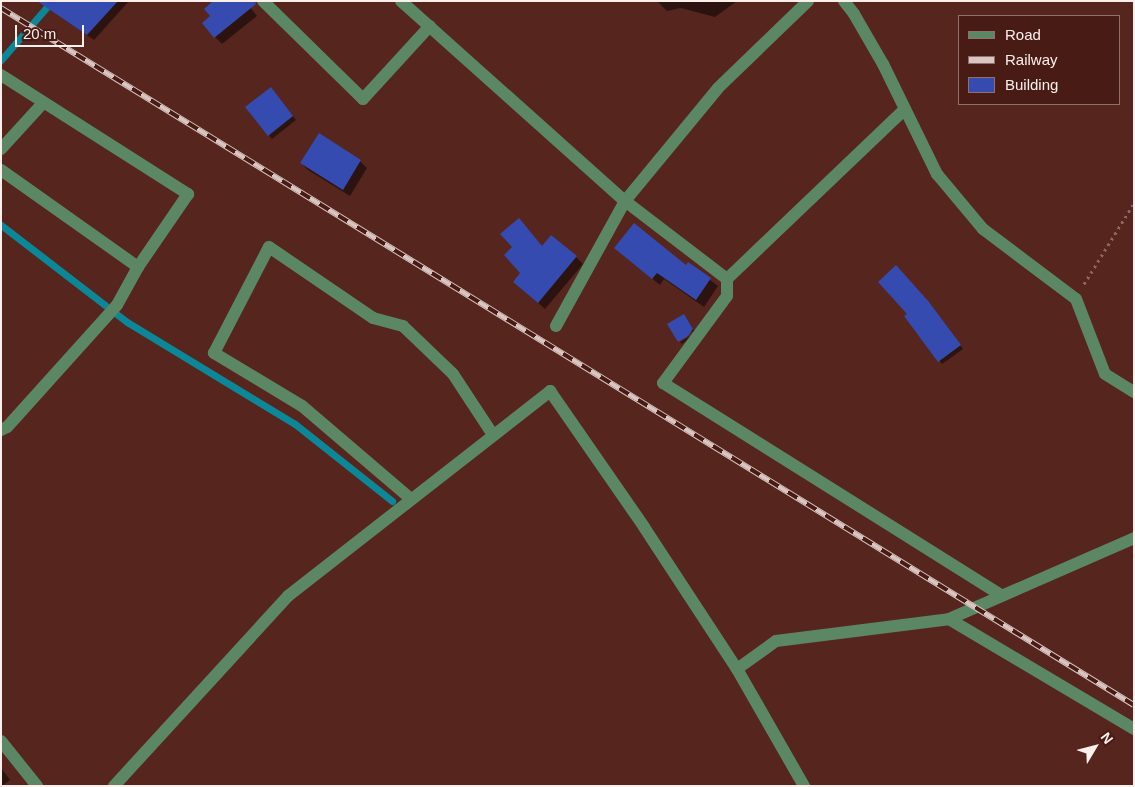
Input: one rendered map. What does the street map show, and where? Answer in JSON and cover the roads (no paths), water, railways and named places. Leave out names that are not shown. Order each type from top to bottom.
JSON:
[{"type":"street","points":[[263,1],[364,100],[430,26]]},
{"type":"street","points":[[401,1],[625,201],[727,279]]},
{"type":"street","points":[[556,326],[625,201],[718,88],[808,1]]},
{"type":"street","points":[[844,1],[854,14],[883,64],[937,174],[983,230],[1075,298],[1105,374],[1134,392]]},
{"type":"street","points":[[1,75],[188,194],[138,267],[117,305],[7,427],[1,430]]},
{"type":"street","points":[[1,149],[43,103]]},
{"type":"street","points":[[905,109],[727,279],[727,296],[664,383],[1002,596]]},
{"type":"street","points":[[1,170],[138,267]]},
{"type":"street","points":[[412,499],[302,406],[214,353],[269,247],[373,318],[403,326],[453,374],[493,435]]},
{"type":"street","points":[[114,786],[288,596],[550,391],[644,527],[737,668],[804,786]]},
{"type":"street","points":[[737,668],[776,641],[949,619],[1134,538]]},
{"type":"street","points":[[949,619],[1134,729]]},
{"type":"street","points":[[1,741],[37,786]]},
{"type":"waterway","points":[[1,60],[51,2]]},
{"type":"waterway","points":[[1,225],[127,322],[295,424],[392,501]]},
{"type":"railway","points":[[1,8],[1134,705]]}]
